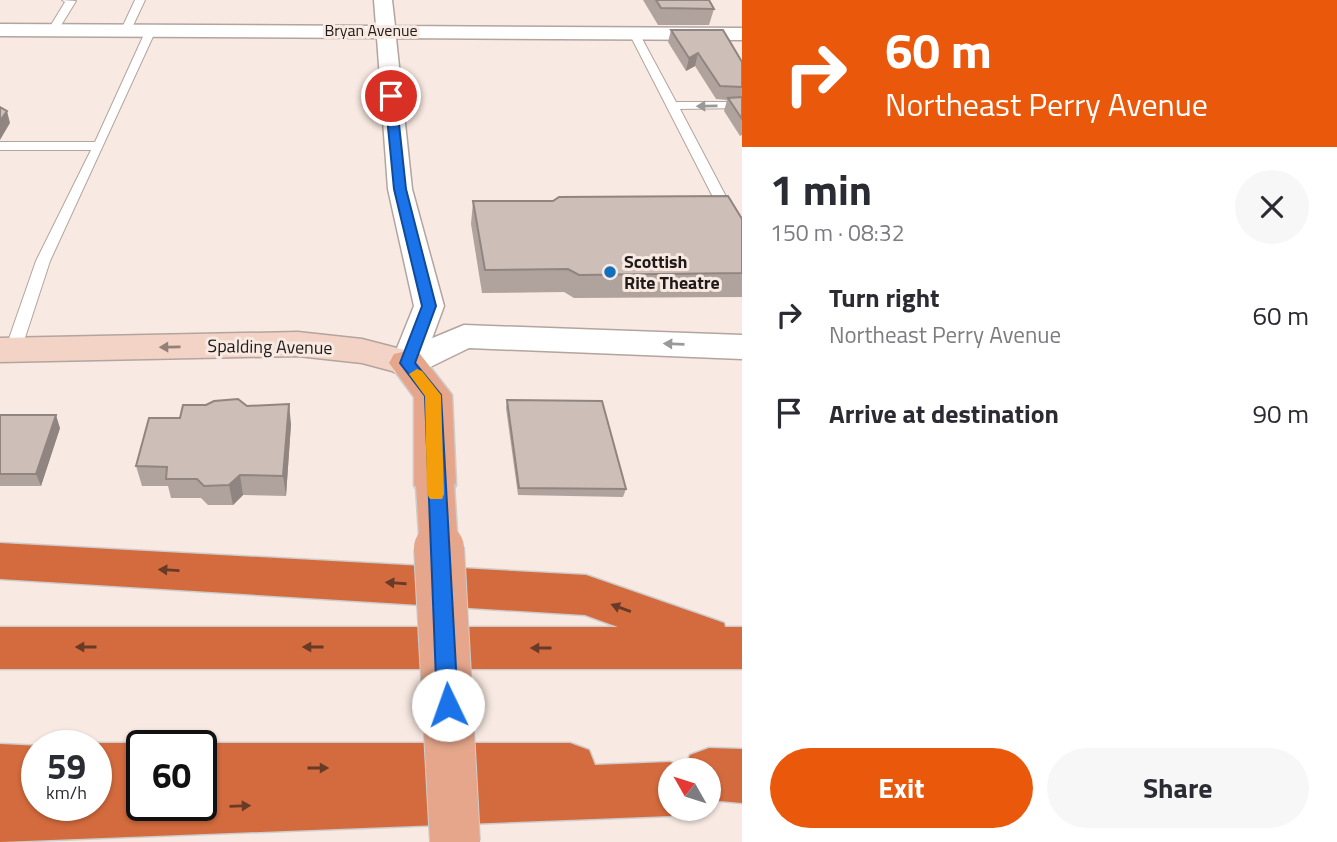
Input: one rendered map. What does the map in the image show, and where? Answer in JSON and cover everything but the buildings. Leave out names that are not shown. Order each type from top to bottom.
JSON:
[{"type":"highway","points":[[0,561],[586,595],[737,647]]},
{"type":"highway","points":[[0,648],[737,647]]},
{"type":"highway","points":[[217,769],[494,767],[658,772]]},
{"type":"highway","points":[[0,770],[21,769]]},
{"type":"highway","points":[[721,774],[742,775]]},
{"type":"highway","points":[[721,787],[742,786]]},
{"type":"highway","points":[[0,816],[658,789]]},
{"type":"main road","name":"Spalding Avenue","points":[[7,350],[298,344],[362,351],[407,363]]},
{"type":"main road","points":[[407,363],[433,395],[435,485],[455,842]]},
{"type":"street","points":[[383,0],[400,189],[429,306],[407,363]]},
{"type":"street","name":"Bryan Avenue","points":[[0,30],[742,34]]},
{"type":"street","points":[[407,363],[464,336],[742,347]]},
{"type":"lane","points":[[53,30],[71,1],[67,0]]},
{"type":"lane","points":[[126,30],[140,0]]},
{"type":"lane","points":[[7,350],[43,261],[151,30]]},
{"type":"lane","points":[[634,33],[742,240]]},
{"type":"lane","points":[[672,106],[742,105]]},
{"type":"lane","points":[[0,146],[99,146]]},
{"type":"slow traffic","points":[[417,374],[433,395],[436,494]]},
{"type":"place","name":"Scottish Rite Theatre","points":[[610,272]]},
{"type":"route","points":[[391,96],[400,189],[429,306],[407,363],[433,395],[435,485],[448,705]]}]
